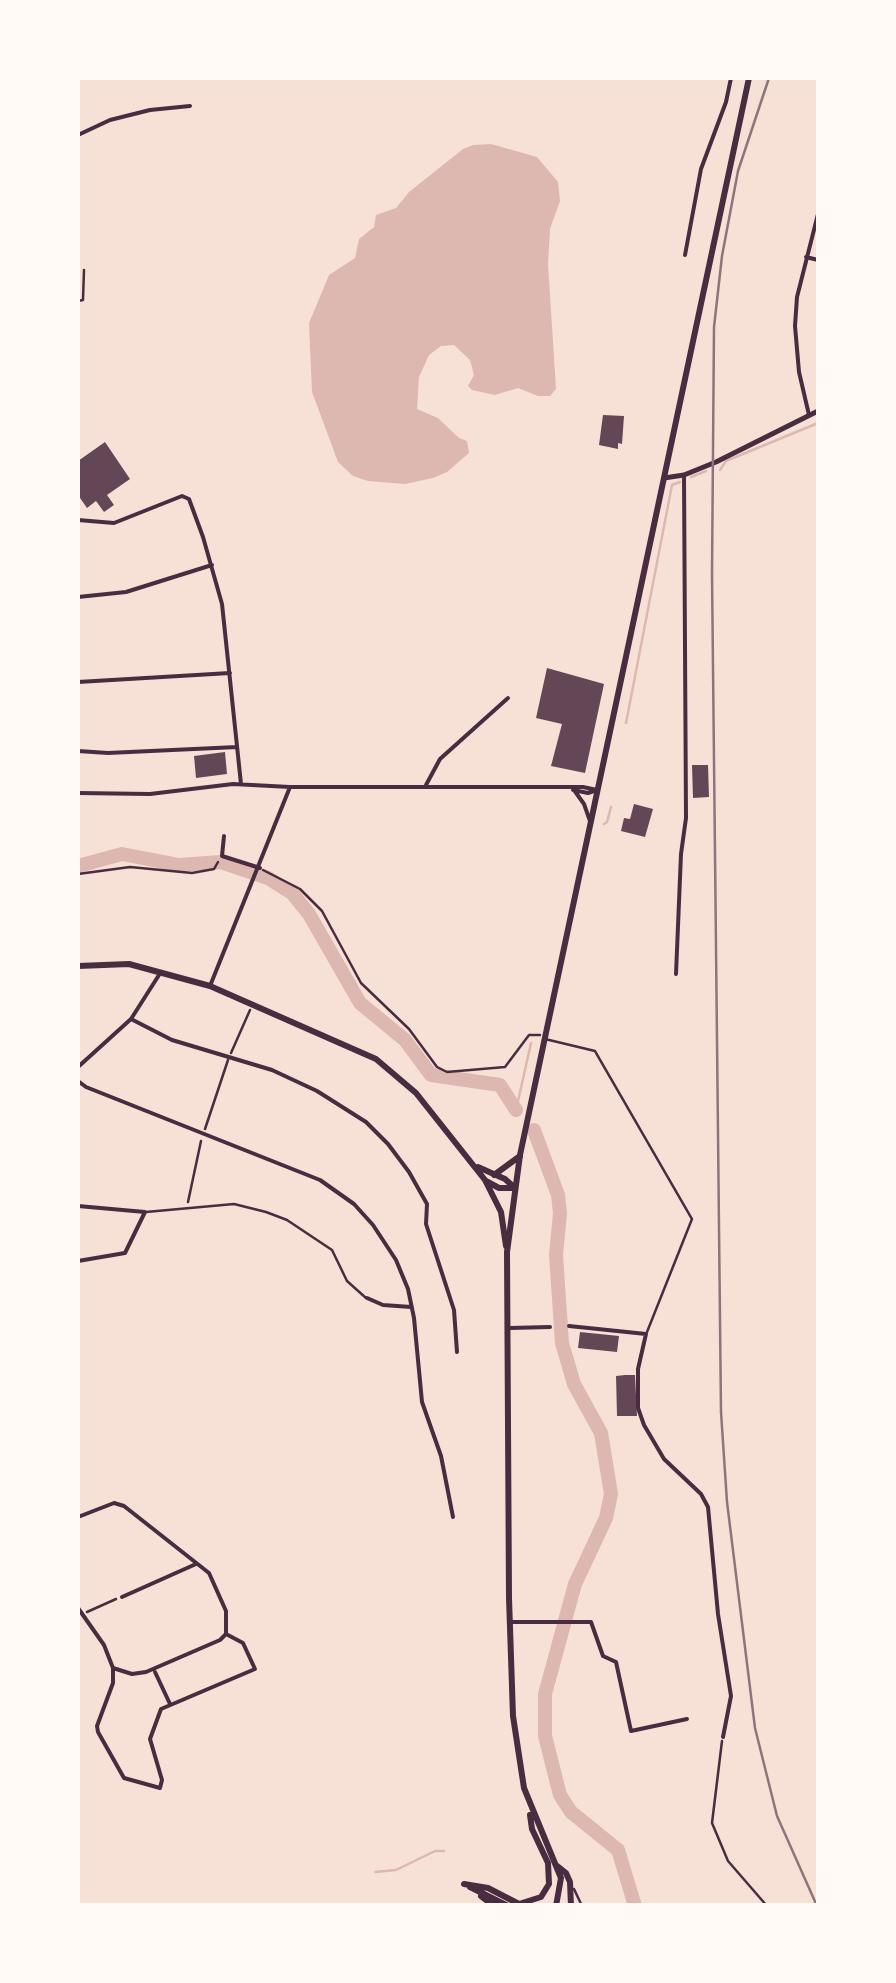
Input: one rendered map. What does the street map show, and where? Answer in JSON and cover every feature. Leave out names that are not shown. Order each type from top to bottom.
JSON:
[{"type":"main road","points":[[464,1884],[488,1888],[520,1905],[541,1896],[550,1878],[548,1863],[532,1829],[515,1734],[509,1622],[507,1252],[520,1155],[749,78]]},
{"type":"main road","points":[[78,966],[129,964],[210,986],[356,1048],[388,1067],[416,1092],[485,1180],[501,1212],[507,1252]]},
{"type":"main road","points":[[494,1175],[520,1155]]},
{"type":"main road","points":[[472,1164],[515,1188]]},
{"type":"main road","points":[[485,1180],[499,1188],[515,1188]]},
{"type":"main road","points":[[529,1804],[561,1878],[562,1890],[556,1906]]},
{"type":"main road","points":[[555,1864],[570,1882],[570,1906]]},
{"type":"main road","points":[[464,1884],[494,1906]]},
{"type":"main road","points":[[464,1884],[508,1906]]},
{"type":"street","points":[[685,255],[701,168],[726,102],[730,78]]},
{"type":"street","points":[[78,135],[124,116],[190,106]]},
{"type":"street","points":[[809,416],[798,372],[794,326],[818,214]]},
{"type":"street","points":[[806,257],[818,260]]},
{"type":"street","points":[[664,478],[684,476],[818,412]]},
{"type":"street","points":[[676,974],[686,818],[684,476]]},
{"type":"street","points":[[78,520],[98,524],[126,520],[186,496],[212,564],[222,604],[241,784]]},
{"type":"street","points":[[78,597],[126,592],[212,564]]},
{"type":"street","points":[[78,682],[230,673]]},
{"type":"street","points":[[426,785],[440,759],[508,698]]},
{"type":"street","points":[[78,751],[108,754],[238,747]]},
{"type":"street","points":[[78,793],[150,794],[241,784],[597,790]]},
{"type":"street","points":[[210,986],[290,787]]},
{"type":"street","points":[[563,787],[588,793],[597,790]]},
{"type":"street","points":[[574,790],[590,822]]},
{"type":"street","points":[[224,836],[222,856],[260,868]]},
{"type":"street","points":[[78,1067],[131,1019],[162,971]]},
{"type":"street","points":[[131,1019],[172,1040],[272,1070],[317,1091],[366,1122],[399,1158],[426,1204],[426,1224],[454,1310],[457,1352]]},
{"type":"street","points":[[78,1081],[320,1180],[354,1204],[396,1260],[412,1307],[422,1402],[441,1456],[452,1518]]},
{"type":"street","points":[[78,1206],[145,1212],[124,1252],[78,1261]]},
{"type":"street","points":[[367,1298],[383,1305],[412,1307]]},
{"type":"street","points":[[569,1326],[646,1334],[638,1369],[638,1408],[644,1426],[664,1459],[701,1494],[708,1507],[731,1696],[723,1736]]},
{"type":"street","points":[[505,1328],[550,1327]]},
{"type":"street","points":[[78,1518],[114,1503],[124,1506],[214,1580],[228,1618],[226,1634],[220,1640],[154,1670],[132,1674],[114,1668]]},
{"type":"street","points":[[122,1597],[196,1564]]},
{"type":"street","points":[[78,1608],[104,1645],[114,1668],[113,1684],[97,1729],[124,1778],[160,1788],[162,1780],[150,1739],[161,1708],[255,1668],[243,1644],[226,1634]]},
{"type":"street","points":[[509,1622],[591,1622],[603,1656],[616,1662],[631,1731],[688,1719]]},
{"type":"street","points":[[154,1670],[170,1704]]},
{"type":"lane","points":[[78,300],[83,300],[84,270]]},
{"type":"lane","points":[[545,1039],[595,1051],[692,1219],[646,1334]]},
{"type":"lane","points":[[145,1212],[234,1204],[286,1220],[332,1250],[346,1281],[367,1298]]},
{"type":"lane","points":[[570,1882],[582,1906]]},
{"type":"path","points":[[78,874],[130,866],[192,873],[214,869],[222,856]]},
{"type":"path","points":[[260,868],[300,889],[322,911],[361,984],[410,1029],[437,1067],[447,1072],[505,1066],[529,1035],[539,1034],[545,1039]]},
{"type":"path","points":[[205,1127],[229,1056],[248,1016]]},
{"type":"path","points":[[186,1209],[203,1134]]},
{"type":"path","points":[[83,1614],[122,1597]]},
{"type":"path","points":[[723,1736],[712,1823],[716,1839],[728,1861],[767,1906]]},
{"type":"shaded area","points":[[491,144],[537,157],[558,182],[560,201],[550,229],[548,264],[556,389],[550,396],[518,388],[495,395],[472,390],[468,386],[474,375],[470,360],[454,345],[441,346],[429,355],[419,377],[417,409],[438,418],[467,441],[469,453],[447,472],[405,484],[353,476],[338,462],[312,392],[309,323],[329,275],[355,258],[359,239],[374,227],[376,215],[396,208],[409,192],[463,149]]},
{"type":"building","points":[[603,415],[624,416],[622,444],[618,443],[618,449],[599,445]]},
{"type":"building","points":[[105,442],[130,479],[107,495],[114,505],[104,512],[96,501],[87,508],[78,495],[78,461]]},
{"type":"building","points":[[547,668],[604,684],[585,773],[551,766],[562,724],[536,718]]},
{"type":"building","points":[[225,752],[227,774],[196,778],[194,756]]},
{"type":"building","points":[[692,765],[708,765],[709,797],[693,798]]},
{"type":"building","points":[[634,804],[653,809],[645,837],[621,831]]},
{"type":"building","points":[[580,1332],[619,1336],[617,1352],[578,1348]]},
{"type":"building","points":[[635,1375],[637,1416],[617,1416],[616,1376]]},
{"type":"waterway","points":[[720,470],[726,461],[818,423]]},
{"type":"waterway","points":[[691,477],[706,471]]},
{"type":"waterway","points":[[626,723],[672,485],[680,482]]},
{"type":"waterway","points":[[604,824],[611,807]]},
{"type":"waterway","points":[[78,866],[122,854],[179,865],[221,862],[268,878],[292,893],[309,914],[360,1003],[405,1040],[431,1075],[500,1085],[516,1110]]},
{"type":"waterway","points":[[516,1110],[531,1043]]},
{"type":"waterway","points":[[534,1130],[558,1195],[556,1255],[562,1343],[574,1384],[601,1433],[611,1494],[606,1518],[575,1584],[545,1694],[545,1736],[560,1795],[571,1812],[618,1850],[635,1906]]},
{"type":"waterway","points":[[375,1872],[396,1870],[435,1851],[444,1851]]},
{"type":"railway","points":[[769,78],[738,171],[714,327],[712,574],[721,1412],[727,1502],[755,1728],[777,1816],[817,1906]]}]
